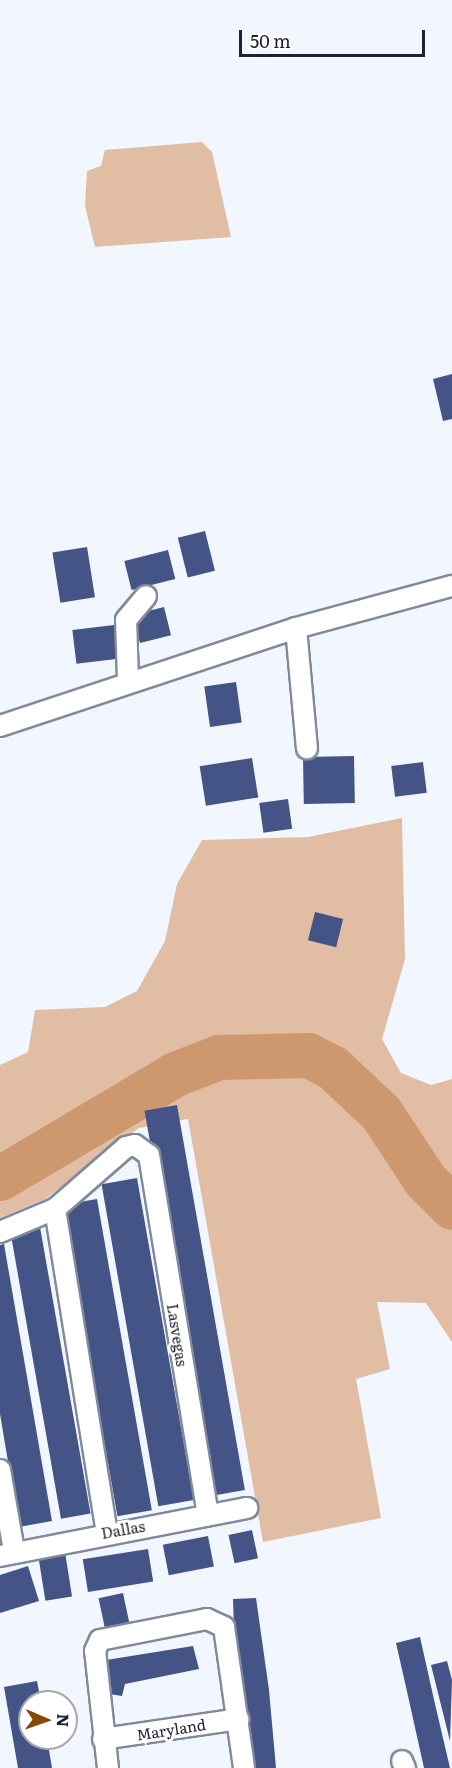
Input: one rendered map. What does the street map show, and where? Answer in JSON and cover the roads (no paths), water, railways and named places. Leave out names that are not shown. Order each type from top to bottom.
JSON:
[{"type":"street","points":[[0,726],[128,680],[296,628],[452,586]]},
{"type":"street","points":[[128,680],[126,620],[146,596]]},
{"type":"street","points":[[296,628],[308,749]]},
{"type":"street","name":"Lasvegas","points":[[55,1209],[126,1148],[135,1145],[149,1155],[208,1515]]},
{"type":"street","points":[[0,1232],[55,1209],[107,1532]]},
{"type":"street","points":[[0,1470],[7,1554]]},
{"type":"street","name":"Dallas","points":[[7,1554],[107,1532],[247,1508]]},
{"type":"street","points":[[108,1768],[94,1651],[100,1641],[207,1619],[224,1627],[239,1719],[244,1768]]},
{"type":"street","name":"Maryland","points":[[104,1740],[239,1719]]},
{"type":"waterway","points":[[0,1178],[175,1074],[219,1057],[308,1055],[332,1067],[381,1113],[425,1180],[452,1207]]}]
